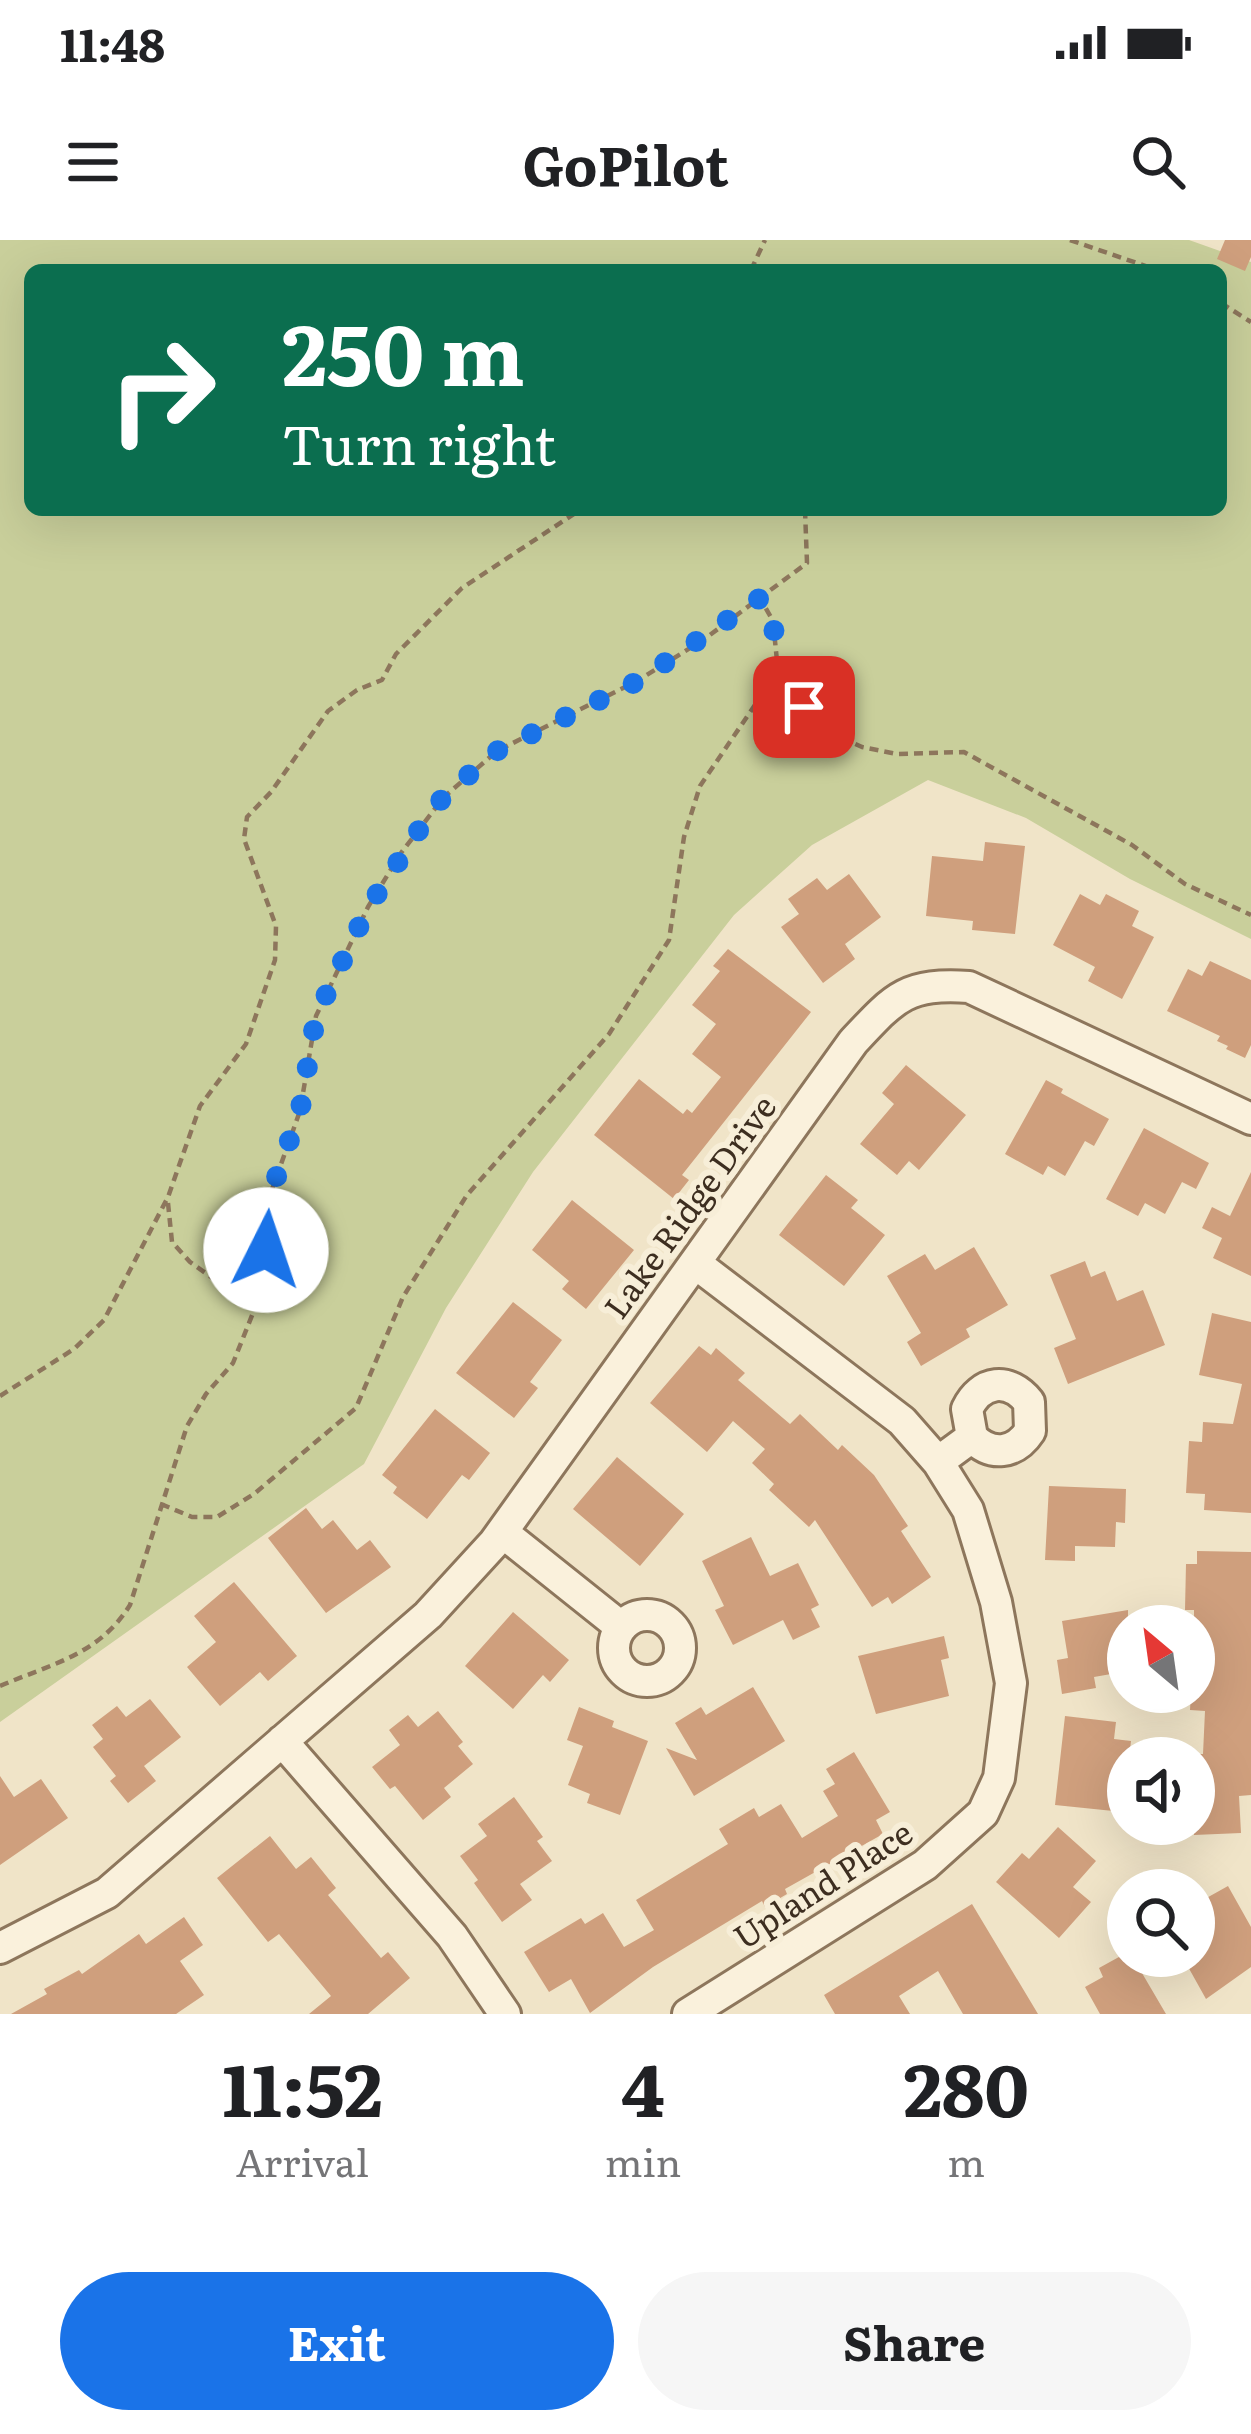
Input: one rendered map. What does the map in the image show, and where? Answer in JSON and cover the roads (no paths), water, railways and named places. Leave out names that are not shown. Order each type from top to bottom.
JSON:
[{"type":"street","name":"Lake Ridge Drive","points":[[0,1948],[107,1893],[428,1615],[502,1532],[853,1042],[881,1011],[924,984],[969,986],[1251,1119]]},
{"type":"street","name":"Upland Place","points":[[688,2014],[925,1865],[983,1813],[999,1778],[1011,1683],[996,1602],[968,1510],[938,1462],[902,1421],[695,1263]]},
{"type":"street","points":[[938,1462],[972,1437]]},
{"type":"street","points":[[502,1532],[621,1627]]},
{"type":"street","points":[[282,1742],[452,1936],[505,2014]]}]
